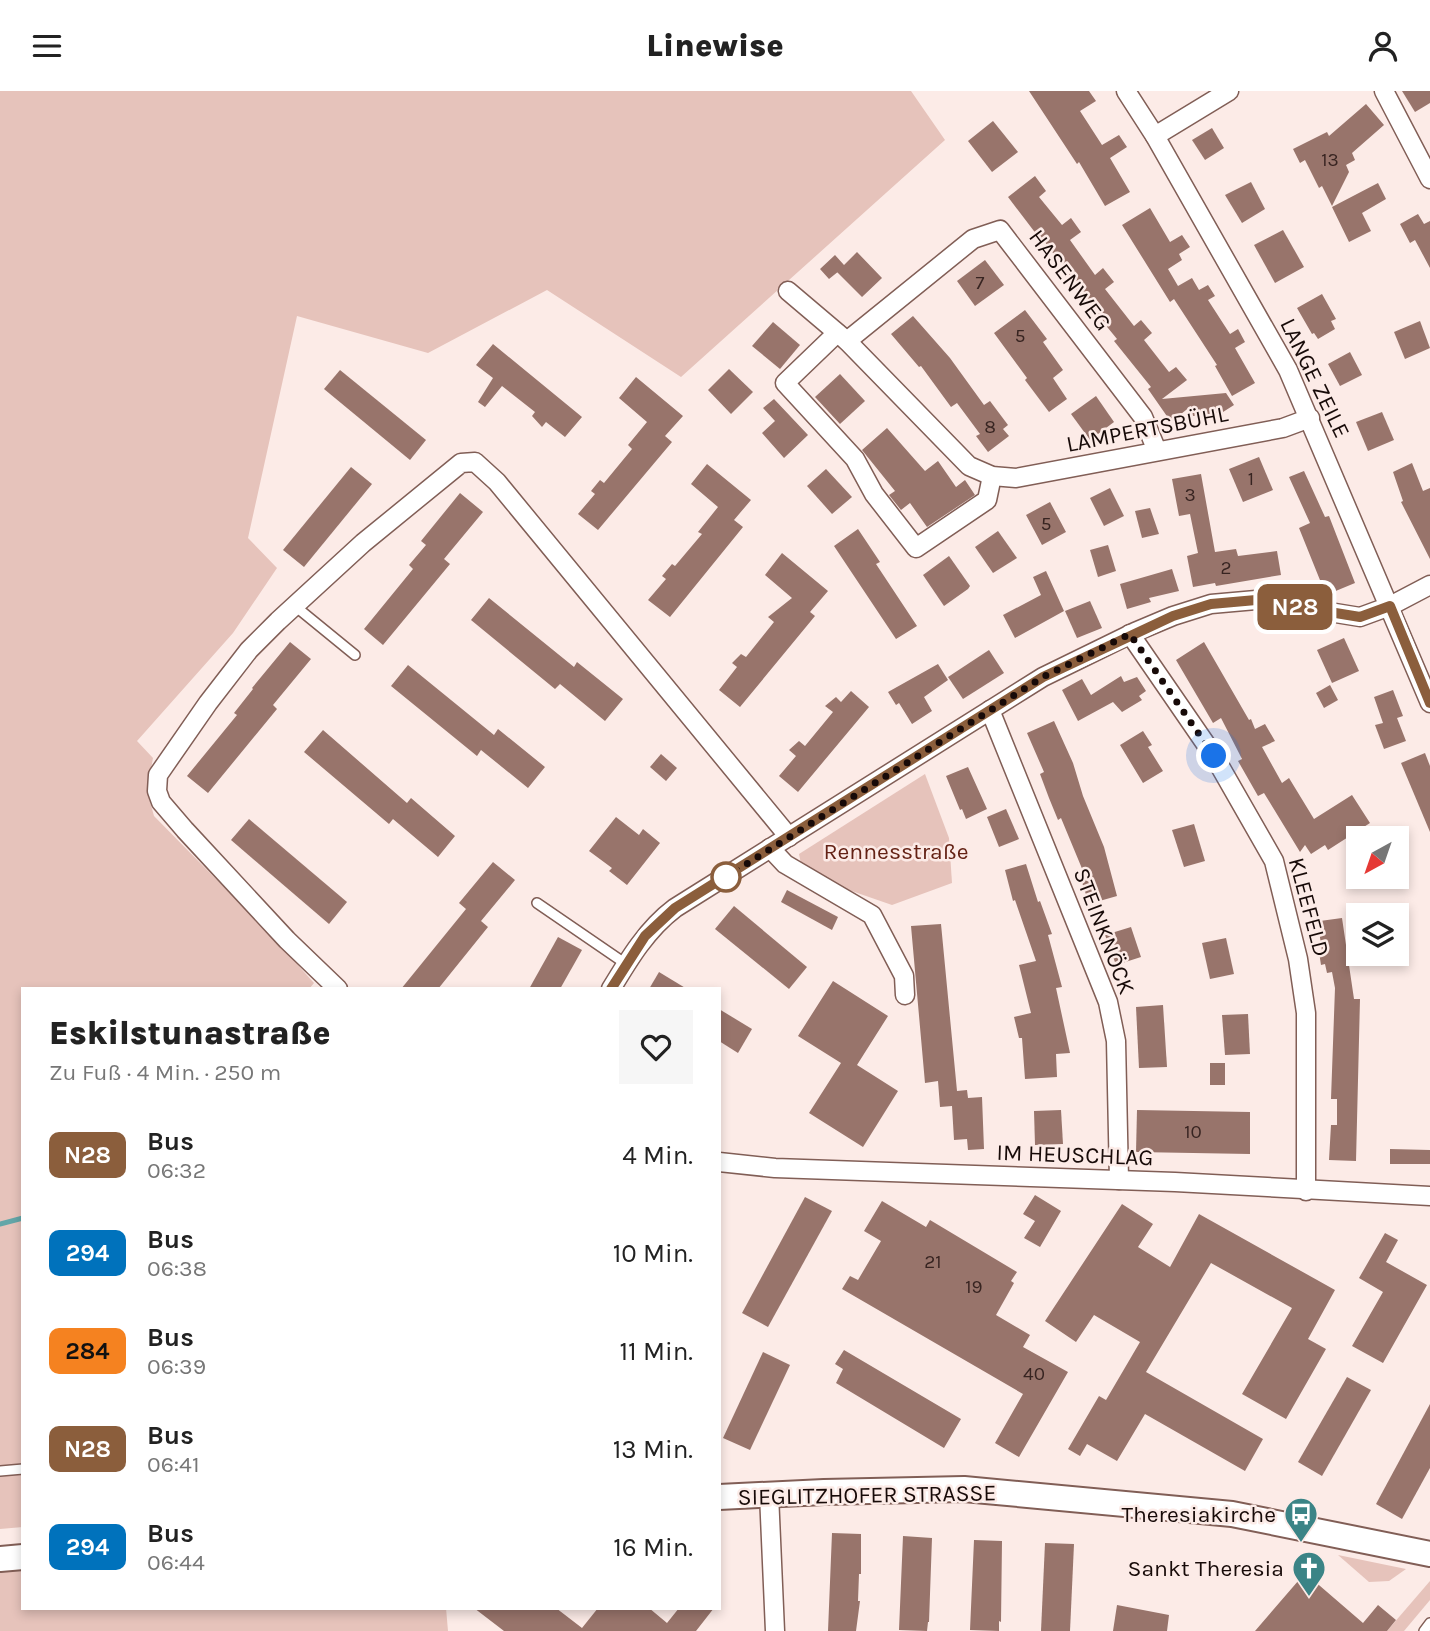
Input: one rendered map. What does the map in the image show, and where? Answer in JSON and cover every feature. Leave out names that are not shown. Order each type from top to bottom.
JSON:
[{"type":"main road","name":"SIEGLITZHOFER STRASSE","points":[[721,1497],[964,1489],[1232,1514],[1430,1554]]},
{"type":"main road","points":[[0,1559],[21,1557]]},
{"type":"street","name":"LANGE ZEILE","points":[[1126,91],[1155,136],[1288,370],[1429,697]]},
{"type":"street","points":[[1155,136],[1229,91]]},
{"type":"street","points":[[1384,91],[1430,179]]},
{"type":"street","name":"HASENWEG","points":[[842,337],[973,239],[1000,230],[1143,417],[1157,451]]},
{"type":"street","name":"LAMPERTSBÜHL","points":[[788,292],[842,337],[969,466],[992,476],[1016,478],[1283,428],[1310,418]]},
{"type":"street","points":[[842,337],[785,383],[855,459],[866,475],[874,495],[916,548],[987,500],[992,476]]},
{"type":"street","points":[[336,987],[287,940],[161,802],[157,791],[158,775],[249,650],[363,543],[461,463],[475,462],[497,482],[789,837]]},
{"type":"street","points":[[612,987],[645,936],[662,918],[1043,677],[1130,634],[1211,604],[1256,600],[1360,617],[1390,606],[1430,585]]},
{"type":"street","name":"KLEEFELD","points":[[1130,634],[1214,756],[1274,861],[1298,959],[1306,1013],[1306,1191]]},
{"type":"street","name":"STEINKNÖCK","points":[[990,710],[1108,1002],[1116,1041],[1119,1180]]},
{"type":"street","points":[[769,848],[785,864],[872,915],[904,976],[905,995]]},
{"type":"street","name":"IM HEUSCHLAG","points":[[721,1162],[775,1168],[1119,1180],[1430,1196]]},
{"type":"street","points":[[769,1494],[775,1631]]},
{"type":"lane","points":[[295,606],[355,655]]},
{"type":"lane","points":[[537,902],[626,964]]},
{"type":"lane","points":[[0,1471],[21,1469]]},
{"type":"lane","points":[[1424,1631],[1430,1623]]},
{"type":"green space","points":[[0,91],[911,91],[945,140],[681,377],[547,290],[428,353],[297,316],[248,538],[277,568],[233,633],[137,741],[153,758],[147,791],[154,816],[271,935],[314,983],[311,987],[21,987],[21,1527],[0,1529]]},
{"type":"green space","name":"Rennesstraße","points":[[925,774],[949,838],[952,883],[892,905],[843,888],[801,864],[799,854]]},
{"type":"green space","points":[[1338,1555],[1406,1569],[1389,1581],[1369,1582]]},
{"type":"green space","points":[[21,1564],[21,1610],[446,1610],[448,1631],[0,1631],[0,1566]]},
{"type":"green space","points":[[1430,1581],[1430,1600],[1404,1631],[1387,1631]]},
{"type":"building","points":[[1029,91],[1089,91],[1096,101],[1080,111],[1102,145],[1119,135],[1127,147],[1110,158],[1130,192],[1105,206],[1079,162],[1077,164]]},
{"type":"building","points":[[1402,91],[1430,91],[1430,103],[1415,112]]},
{"type":"building","points":[[1366,104],[1384,125],[1352,153],[1355,160],[1346,165],[1349,172],[1332,206],[1305,160],[1300,163],[1293,149],[1327,132],[1329,136]]},
{"type":"building","points":[[993,121],[1018,152],[992,172],[968,141]]},
{"type":"building","points":[[1212,128],[1224,148],[1205,160],[1192,140]]},
{"type":"building","points":[[1035,176],[1046,191],[1039,197],[1062,225],[1071,218],[1081,232],[1070,240],[1095,275],[1103,268],[1114,282],[1105,289],[1134,326],[1141,320],[1152,333],[1144,340],[1169,372],[1176,367],[1187,380],[1162,399],[1226,393],[1234,405],[1223,412],[1193,416],[1191,406],[1171,422],[1148,389],[1151,387],[1114,341],[1117,339],[1008,197]]},
{"type":"building","points":[[1251,182],[1265,209],[1242,223],[1225,195]]},
{"type":"building","points":[[1378,183],[1386,199],[1362,213],[1371,231],[1349,242],[1332,207]]},
{"type":"building","points":[[1150,208],[1170,242],[1182,235],[1190,247],[1179,254],[1182,260],[1168,269],[1178,286],[1192,278],[1199,290],[1208,285],[1215,296],[1208,300],[1230,334],[1238,329],[1245,342],[1235,348],[1255,383],[1232,396],[1215,366],[1217,365],[1174,299],[1170,302],[1122,225]]},
{"type":"building","points":[[1418,214],[1424,224],[1430,221],[1430,268],[1415,240],[1410,243],[1400,224]]},
{"type":"building","points":[[1283,230],[1304,267],[1275,283],[1254,245]]},
{"type":"building","points":[[857,252],[882,278],[862,297],[837,272],[829,279],[820,269],[835,255],[844,265]]},
{"type":"building","points":[[985,260],[1004,285],[975,306],[957,281]]},
{"type":"building","points":[[1322,294],[1336,319],[1331,321],[1335,329],[1318,339],[1312,334],[1297,308]]},
{"type":"building","points":[[1025,310],[1047,339],[1043,342],[1063,370],[1053,378],[1067,399],[1049,412],[994,333]]},
{"type":"building","points":[[913,316],[950,358],[984,405],[990,401],[1008,425],[1003,429],[1009,436],[988,452],[976,436],[980,434],[957,403],[951,407],[921,366],[919,367],[891,334]]},
{"type":"building","points":[[1420,321],[1430,348],[1405,359],[1394,332]]},
{"type":"building","points":[[773,322],[800,345],[780,369],[752,346]]},
{"type":"building","points":[[493,344],[582,417],[565,437],[546,422],[542,427],[532,416],[535,412],[502,386],[485,407],[478,402],[493,378],[476,365]]},
{"type":"building","points":[[1350,352],[1362,375],[1340,386],[1328,364]]},
{"type":"building","points":[[729,369],[753,392],[731,414],[708,390]]},
{"type":"building","points":[[340,370],[426,440],[410,460],[324,389]]},
{"type":"building","points":[[840,374],[865,401],[840,424],[815,397]]},
{"type":"building","points":[[636,377],[683,416],[665,436],[672,442],[598,530],[578,514],[595,494],[591,491],[600,480],[604,483],[632,449],[628,445],[647,422],[619,398]]},
{"type":"building","points":[[1096,396],[1114,422],[1090,440],[1071,414]]},
{"type":"building","points":[[774,399],[808,435],[784,458],[762,433],[775,421],[763,408]]},
{"type":"building","points":[[1382,412],[1394,440],[1368,451],[1356,422]]},
{"type":"building","points":[[887,428],[925,471],[938,461],[956,487],[965,480],[975,495],[927,527],[910,503],[901,510],[889,495],[895,491],[862,450]]},
{"type":"building","points":[[1259,457],[1273,490],[1243,502],[1229,469]]},
{"type":"building","points":[[1412,463],[1423,491],[1430,488],[1430,559],[1401,502],[1403,501],[1393,472]]},
{"type":"building","points":[[707,464],[751,500],[734,520],[743,527],[670,617],[648,600],[666,579],[662,576],[672,564],[675,566],[702,534],[698,532],[718,507],[691,484]]},
{"type":"building","points":[[351,467],[372,484],[304,567],[283,550]]},
{"type":"building","points":[[826,469],[852,497],[832,514],[807,486]]},
{"type":"building","points":[[1304,471],[1325,517],[1329,516],[1355,583],[1326,595],[1299,528],[1310,523],[1289,477]]},
{"type":"building","points":[[1201,474],[1215,552],[1236,549],[1238,556],[1277,551],[1281,575],[1216,586],[1215,583],[1193,587],[1187,556],[1198,553],[1190,514],[1179,516],[1172,479]]},
{"type":"building","points":[[1110,488],[1124,516],[1104,526],[1090,498]]},
{"type":"building","points":[[460,493],[483,512],[444,559],[450,564],[383,645],[364,629],[413,569],[409,565],[426,545],[421,541]]},
{"type":"building","points":[[1050,502],[1066,532],[1042,545],[1026,515]]},
{"type":"building","points":[[1150,508],[1159,534],[1142,538],[1135,511]]},
{"type":"building","points":[[858,529],[880,562],[876,564],[917,626],[896,639],[834,546]]},
{"type":"building","points":[[998,531],[1017,558],[993,573],[975,547]]},
{"type":"building","points":[[1108,545],[1116,571],[1098,577],[1090,550]]},
{"type":"building","points":[[782,553],[828,591],[810,612],[815,616],[740,707],[719,690],[737,667],[732,663],[741,654],[746,657],[774,622],[768,617],[792,598],[765,575]]},
{"type":"building","points":[[949,556],[970,586],[944,606],[923,575]]},
{"type":"building","points":[[1172,569],[1179,591],[1149,598],[1151,602],[1127,609],[1120,584]]},
{"type":"building","points":[[1046,571],[1064,611],[1015,638],[1003,615],[1041,595],[1033,577]]},
{"type":"building","points":[[489,598],[574,667],[577,662],[623,699],[605,721],[560,684],[555,689],[471,620]]},
{"type":"building","points":[[1090,601],[1102,628],[1077,638],[1065,611]]},
{"type":"building","points":[[1344,638],[1359,671],[1332,683],[1317,650]]},
{"type":"building","points":[[290,642],[311,659],[273,705],[277,709],[208,793],[187,776],[237,715],[234,713],[252,688]]},
{"type":"building","points":[[1204,642],[1255,729],[1265,724],[1275,741],[1262,747],[1282,783],[1289,778],[1314,819],[1352,795],[1370,823],[1365,826],[1346,826],[1346,838],[1328,850],[1325,845],[1311,854],[1305,845],[1300,852],[1264,793],[1258,796],[1238,761],[1242,759],[1221,718],[1213,723],[1176,660]]},
{"type":"building","points":[[989,650],[1004,673],[963,699],[948,677]]},
{"type":"building","points":[[938,664],[948,680],[924,697],[932,711],[912,724],[899,703],[896,705],[888,692]]},
{"type":"building","points":[[408,665],[494,735],[498,729],[545,767],[528,788],[481,750],[477,756],[391,686]]},
{"type":"building","points":[[1121,676],[1124,682],[1137,677],[1146,691],[1139,696],[1142,700],[1122,712],[1113,702],[1078,721],[1062,690],[1082,679],[1091,695]]},
{"type":"building","points":[[1330,685],[1338,700],[1324,708],[1316,693]]},
{"type":"building","points":[[1393,690],[1403,716],[1397,718],[1406,741],[1384,749],[1375,725],[1383,723],[1374,697]]},
{"type":"building","points":[[851,691],[869,707],[798,792],[779,776],[796,756],[789,750],[799,741],[805,746],[833,712],[825,706],[836,697],[841,702]]},
{"type":"building","points":[[1054,721],[1073,763],[1104,847],[1117,896],[1089,904],[1079,873],[1083,871],[1061,818],[1058,820],[1049,798],[1040,774],[1044,772],[1027,733]]},
{"type":"building","points":[[323,730],[407,803],[411,798],[455,836],[438,857],[393,819],[389,824],[304,752]]},
{"type":"building","points":[[1143,731],[1152,745],[1148,747],[1163,771],[1143,783],[1120,745]]},
{"type":"building","points":[[1425,753],[1430,766],[1430,832],[1401,763]]},
{"type":"building","points":[[661,754],[677,768],[666,781],[650,767]]},
{"type":"building","points":[[968,767],[987,809],[966,819],[946,776]]},
{"type":"building","points":[[1006,809],[1019,839],[999,847],[987,817]]},
{"type":"building","points":[[616,817],[639,835],[643,829],[660,843],[627,885],[609,871],[612,868],[589,851]]},
{"type":"building","points":[[249,819],[347,902],[329,924],[231,840]]},
{"type":"building","points":[[1194,824],[1205,861],[1184,867],[1172,830]]},
{"type":"building","points":[[493,862],[515,880],[481,921],[488,927],[440,987],[403,987],[466,909],[459,903]]},
{"type":"building","points":[[1026,864],[1052,934],[1048,935],[1062,987],[1056,988],[1070,1053],[1056,1054],[1057,1077],[1025,1079],[1022,1038],[1019,1038],[1014,1017],[1031,1013],[1019,965],[1036,961],[1015,900],[1013,901],[1005,870]]},
{"type":"building","points":[[787,890],[838,917],[832,930],[781,902]]},
{"type":"building","points":[[734,906],[807,967],[789,989],[715,929]]},
{"type":"building","points":[[1342,918],[1346,966],[1349,966],[1354,999],[1360,999],[1356,1161],[1329,1160],[1331,1125],[1337,1125],[1337,1099],[1331,1099],[1335,988],[1332,972],[1327,973],[1325,964],[1321,965],[1320,921]]},
{"type":"building","points":[[941,924],[957,1091],[967,1090],[968,1098],[982,1097],[984,1149],[968,1150],[967,1139],[954,1140],[952,1106],[940,1107],[938,1081],[925,1083],[911,926]]},
{"type":"building","points":[[1131,927],[1141,957],[1116,965],[1105,935]]},
{"type":"building","points":[[558,937],[582,950],[561,987],[530,987]]},
{"type":"building","points":[[1226,938],[1234,974],[1210,979],[1202,943]]},
{"type":"building","points":[[659,972],[684,987],[650,987]]},
{"type":"building","points":[[833,981],[888,1016],[857,1065],[898,1091],[863,1147],[809,1113],[841,1063],[798,1036]]},
{"type":"building","points":[[1163,1005],[1167,1067],[1139,1068],[1136,1007]]},
{"type":"building","points":[[721,1010],[752,1029],[738,1053],[721,1042]]},
{"type":"building","points":[[1248,1014],[1250,1054],[1225,1055],[1222,1015]]},
{"type":"building","points":[[1210,1063],[1225,1063],[1225,1085],[1210,1085]]},
{"type":"building","points":[[1061,1110],[1063,1144],[1035,1145],[1034,1111]]},
{"type":"building","points":[[1137,1110],[1250,1112],[1250,1154],[1136,1152]]},
{"type":"building","points":[[1390,1149],[1430,1150],[1430,1164],[1390,1164]]},
{"type":"building","points":[[1035,1195],[1061,1211],[1040,1247],[1024,1238],[1035,1221],[1023,1214]]},
{"type":"building","points":[[805,1197],[832,1211],[768,1327],[742,1313]]},
{"type":"building","points":[[882,1201],[926,1227],[930,1220],[1017,1272],[1011,1281],[1014,1283],[996,1315],[1030,1335],[1023,1347],[1068,1372],[1019,1457],[995,1443],[1023,1394],[842,1289],[850,1276],[858,1280],[881,1241],[864,1231]]},
{"type":"building","points":[[1122,1204],[1153,1224],[1138,1247],[1170,1267],[1199,1214],[1335,1290],[1308,1339],[1326,1349],[1286,1419],[1242,1394],[1292,1308],[1211,1263],[1146,1372],[1263,1439],[1245,1471],[1145,1414],[1117,1461],[1087,1444],[1080,1456],[1068,1449],[1099,1396],[1106,1400],[1140,1342],[1094,1315],[1076,1342],[1045,1321]]},
{"type":"building","points":[[1385,1233],[1398,1240],[1386,1262],[1427,1285],[1383,1363],[1352,1346],[1383,1292],[1359,1278]]},
{"type":"building","points":[[844,1350],[961,1419],[944,1448],[836,1383],[843,1369],[835,1364]]},
{"type":"building","points":[[763,1352],[790,1365],[750,1450],[723,1438]]},
{"type":"building","points":[[1347,1377],[1371,1390],[1322,1476],[1298,1462]]},
{"type":"building","points":[[1430,1404],[1430,1468],[1402,1519],[1376,1504]]},
{"type":"building","points":[[832,1533],[861,1534],[860,1601],[856,1631],[828,1631]]},
{"type":"building","points":[[903,1536],[932,1538],[927,1631],[899,1630]]},
{"type":"building","points":[[974,1540],[1002,1541],[999,1631],[970,1630]]},
{"type":"building","points":[[1045,1543],[1074,1544],[1070,1631],[1041,1631]]},
{"type":"building","name":"Sankt Theresia","points":[[1305,1573],[1363,1623],[1378,1605],[1396,1620],[1387,1631],[1255,1631]]},
{"type":"building","points":[[1117,1605],[1169,1615],[1167,1631],[1113,1631]]},
{"type":"building","points":[[477,1610],[559,1610],[582,1628],[596,1610],[651,1610],[667,1623],[677,1610],[712,1610],[696,1631],[504,1631]]},
{"type":"waterway","points":[[0,1224],[21,1219]]},
{"type":"bus line","name":"N28","points":[[612,987],[645,936],[675,908],[1043,677],[1173,616],[1211,604],[1256,600],[1360,617],[1390,606],[1430,703]]},
{"type":"place","name":"Theresiakirche","points":[[1301,1544]]},
{"type":"place","name":"Sankt Theresia","points":[[1309,1598]]},
{"type":"route","points":[[726,877],[1043,677],[1130,634],[1214,756]]}]
